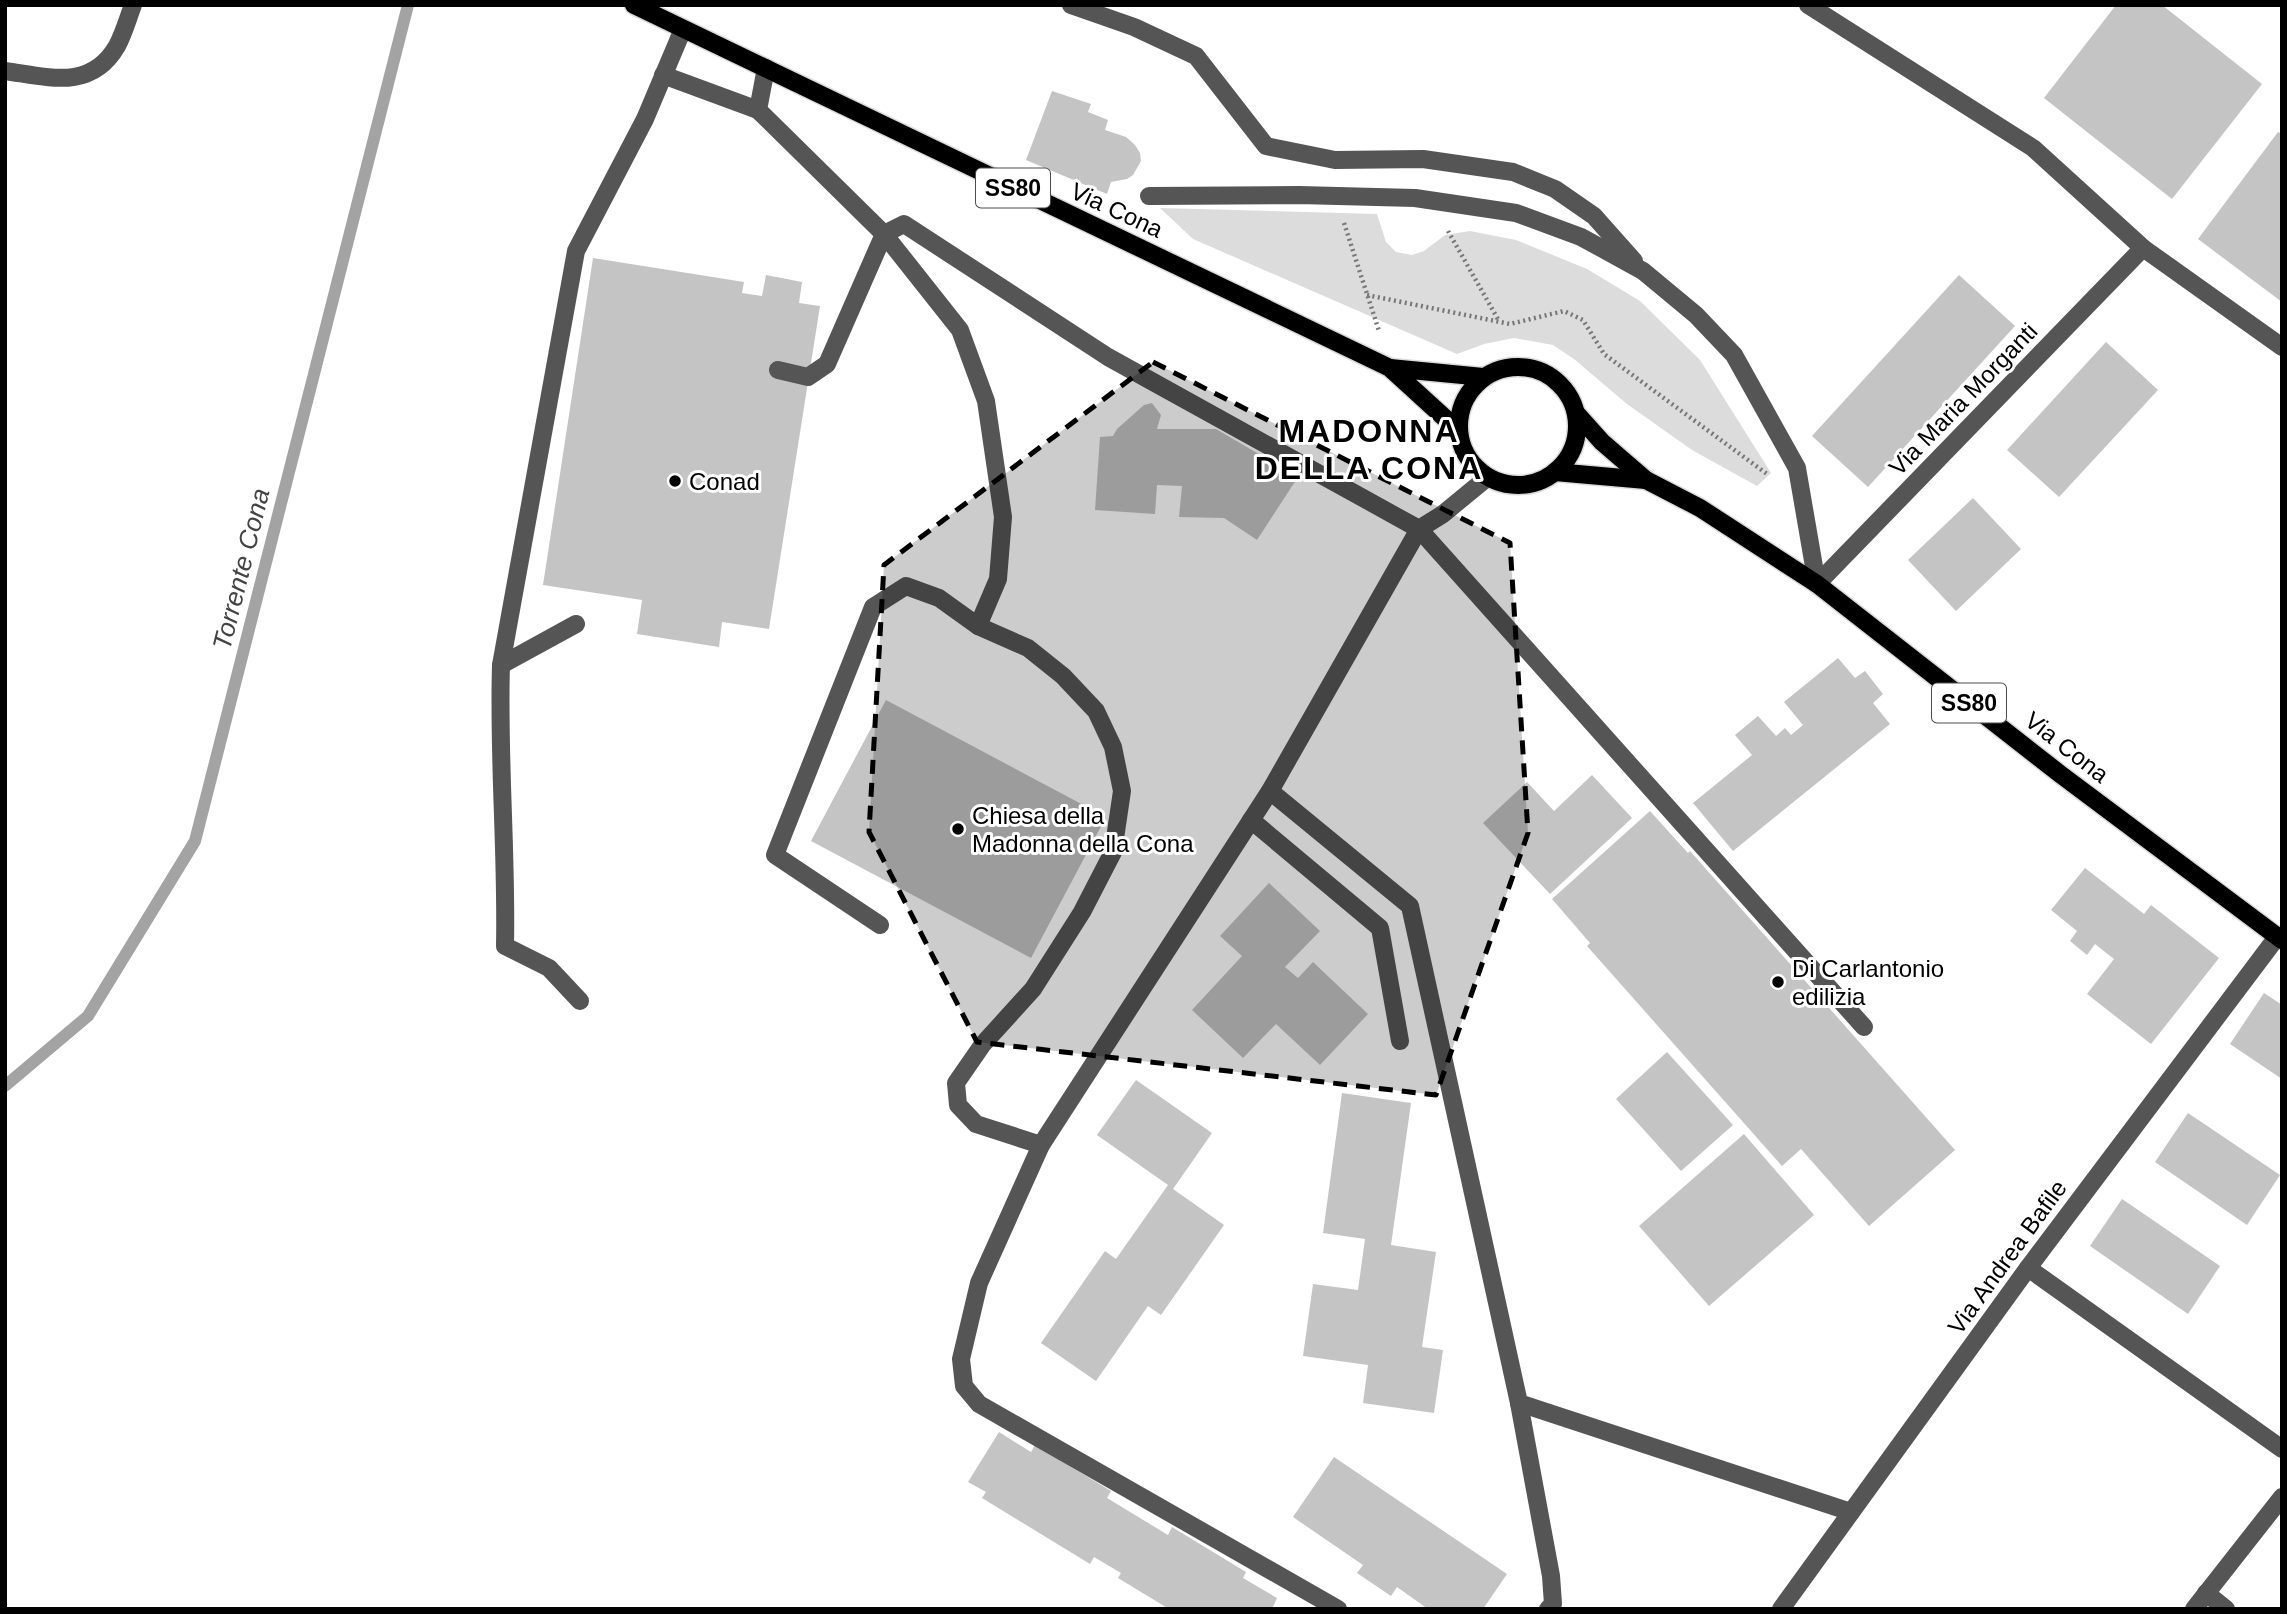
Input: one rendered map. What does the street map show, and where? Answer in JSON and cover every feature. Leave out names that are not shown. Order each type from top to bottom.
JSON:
[{"type":"main road","name":"Via Cona","points":[[635,6],[1390,368],[1447,420],[1460,437]]},
{"type":"main road","name":"SS80","points":[[1483,377],[1500,368],[1520,366],[1539,370],[1556,379],[1569,394],[1576,412]]},
{"type":"main road","name":"Via Cona","points":[[1390,368],[1483,377]]},
{"type":"main road","points":[[1460,437],[1460,410],[1465,398],[1483,377]]},
{"type":"main road","name":"Via Cona","points":[[1576,412],[1602,442],[1646,480],[1700,508],[1817,584],[2060,774],[2279,939]]},
{"type":"main road","points":[[1555,472],[1572,451],[1578,426],[1576,412]]},
{"type":"main road","name":"SS80","points":[[1460,437],[1469,460],[1488,477],[1508,484],[1530,484],[1555,472]]},
{"type":"main road","name":"Via Cona","points":[[1555,472],[1646,480]]},
{"type":"street","points":[[5,71],[76,78],[99,68],[117,46],[133,5]]},
{"type":"street","points":[[1071,5],[1134,27],[1196,57],[1266,146],[1335,160],[1423,159],[1513,172],[1555,189],[1594,216],[1643,271],[1696,315],[1734,355],[1797,468],[1817,584]]},
{"type":"street","points":[[1808,5],[2033,148],[2144,248],[2282,347]]},
{"type":"street","points":[[580,1002],[549,968],[505,946],[506,871],[499,726],[501,665],[576,251],[645,119],[684,29]]},
{"type":"street","points":[[758,110],[766,68]]},
{"type":"street","points":[[663,75],[758,110],[884,234],[960,330],[986,401],[1003,517],[998,579],[978,626]]},
{"type":"street","points":[[1149,196],[1335,195],[1430,201],[1516,213],[1581,237],[1643,271]]},
{"type":"street","points":[[778,370],[808,377],[827,364],[884,234],[904,224],[1108,357],[1419,529],[1864,1027]]},
{"type":"street","name":"Via Maria Morganti","points":[[1817,584],[2144,248]]},
{"type":"street","points":[[1338,1609],[979,1404],[964,1386],[961,1359],[979,1283],[1041,1145],[1270,791],[1419,529],[1443,514],[1488,477]]},
{"type":"street","points":[[880,925],[775,855],[873,607],[906,586],[939,598],[978,626],[1028,648],[1063,676],[1096,711],[1114,747],[1122,791],[1112,852],[1082,912],[1033,989],[983,1044],[956,1083],[958,1105],[976,1124],[1041,1145]]},
{"type":"street","points":[[501,665],[576,624]]},
{"type":"street","points":[[1270,791],[1410,906],[1519,1403],[1550,1576],[1553,1604],[1548,1609]]},
{"type":"street","points":[[1251,820],[1380,928],[1400,1041]]},
{"type":"street","name":"Via Andrea Bafile","points":[[1781,1609],[2028,1268],[2279,939]]},
{"type":"street","points":[[2028,1268],[2282,1449]]},
{"type":"street","points":[[1519,1403],[1851,1512]]},
{"type":"street","points":[[2194,1609],[2282,1497]]},
{"type":"street","points":[[2206,1593],[2226,1609]]},
{"type":"path","points":[[1335,195],[1390,368]]},
{"type":"path","points":[[1430,201],[1499,322]]},
{"type":"path","points":[[1367,295],[1510,324],[1564,310],[1583,320],[1604,354],[1802,500]]},
{"type":"highlighted area","points":[[1153,362],[1510,543],[1528,833],[1436,1095],[977,1042],[869,832],[884,565]]},
{"type":"shaded area","points":[[1160,208],[1377,214],[1386,242],[1396,252],[1412,255],[1424,251],[1445,235],[1470,231],[1516,240],[1587,269],[1640,301],[1700,360],[1771,473],[1757,486],[1692,450],[1627,404],[1574,359],[1553,345],[1514,338],[1484,344],[1457,354],[1193,239]]},
{"type":"building","points":[[2116,5],[2162,5],[2262,84],[2172,199],[2044,98]]},
{"type":"building","points":[[1052,91],[1091,104],[1088,112],[1108,120],[1105,130],[1126,137],[1140,153],[1141,161],[1133,175],[1111,182],[1107,194],[1026,160]]},
{"type":"building","points":[[2278,132],[2282,134],[2282,302],[2198,239]]},
{"type":"building","name":"Conad","points":[[593,258],[744,282],[742,293],[762,296],[766,275],[802,282],[799,303],[820,306],[769,629],[722,622],[719,647],[637,634],[642,600],[543,585]]},
{"type":"building","points":[[1959,275],[2015,326],[1868,487],[1812,436]]},
{"type":"building","points":[[2106,342],[2158,390],[2059,497],[2007,450]]},
{"type":"building","points":[[1152,403],[1161,415],[1157,429],[1216,429],[1298,477],[1257,540],[1224,518],[1179,517],[1182,486],[1157,485],[1155,514],[1095,510],[1100,437],[1113,436],[1117,429],[1144,405]]},
{"type":"building","points":[[1973,498],[2021,549],[1956,611],[1908,560]]},
{"type":"building","points":[[1838,658],[1855,678],[1865,671],[1883,694],[1873,703],[1890,724],[1733,851],[1693,803],[1752,755],[1735,735],[1758,716],[1776,736],[1785,728],[1791,735],[1803,725],[1784,702]]},
{"type":"building","name":"Chiesa della Madonna della Cona","points":[[886,700],[1106,817],[1031,958],[811,841]]},
{"type":"building","points":[[1592,775],[1632,818],[1550,894],[1483,823],[1527,782],[1554,811]]},
{"type":"building","points":[[1650,811],[1688,853],[1690,851],[1955,1150],[1869,1226],[1801,1149],[1782,1166],[1587,946],[1590,943],[1552,899]]},
{"type":"building","points":[[2085,868],[2144,914],[2151,905],[2219,958],[2151,1044],[2087,994],[2114,959],[2095,944],[2087,955],[2070,941],[2077,931],[2051,910]]},
{"type":"building","points":[[1269,883],[1320,931],[1285,967],[1298,978],[1313,962],[1368,1014],[1320,1065],[1276,1024],[1243,1058],[1192,1010],[1242,956],[1220,936]]},
{"type":"building","points":[[2264,993],[2282,1005],[2282,1079],[2230,1044]]},
{"type":"building","points":[[1667,1052],[1733,1125],[1681,1171],[1616,1099]]},
{"type":"building","points":[[1136,1080],[1212,1133],[1173,1189],[1224,1225],[1161,1315],[1148,1306],[1096,1381],[1041,1343],[1105,1251],[1116,1259],[1168,1185],[1097,1135]]},
{"type":"building","points":[[1342,1093],[1411,1103],[1391,1245],[1436,1252],[1422,1347],[1443,1350],[1434,1413],[1363,1403],[1368,1365],[1303,1356],[1313,1284],[1358,1290],[1365,1239],[1323,1233]]},
{"type":"building","points":[[2188,1113],[2280,1175],[2247,1225],[2155,1162]]},
{"type":"building","points":[[1744,1134],[1814,1215],[1709,1306],[1639,1226]]},
{"type":"building","points":[[2122,1199],[2220,1266],[2188,1314],[2090,1246]]},
{"type":"building","points":[[999,1432],[1031,1452],[1035,1445],[1111,1491],[1107,1498],[1168,1535],[1172,1527],[1246,1572],[1243,1578],[1277,1598],[1272,1609],[1169,1609],[1118,1578],[1121,1573],[1094,1557],[1090,1564],[982,1498],[986,1492],[968,1482]]},
{"type":"building","points":[[1334,1457],[1507,1574],[1483,1609],[1428,1609],[1397,1587],[1391,1596],[1357,1573],[1363,1565],[1293,1517]]},
{"type":"waterway","name":"Torrente Cona","points":[[5,1086],[88,1016],[195,841],[408,5]]},
{"type":"place","name":"Conad","points":[[675,481]]},
{"type":"place","name":"Chiesa della Madonna della Cona","points":[[958,829]]},
{"type":"place","name":"Di Carlantonio edilizia","points":[[1778,982]]},
{"type":"district","name":"MADONNA DELLA CONA","points":[[1369,450]]}]
